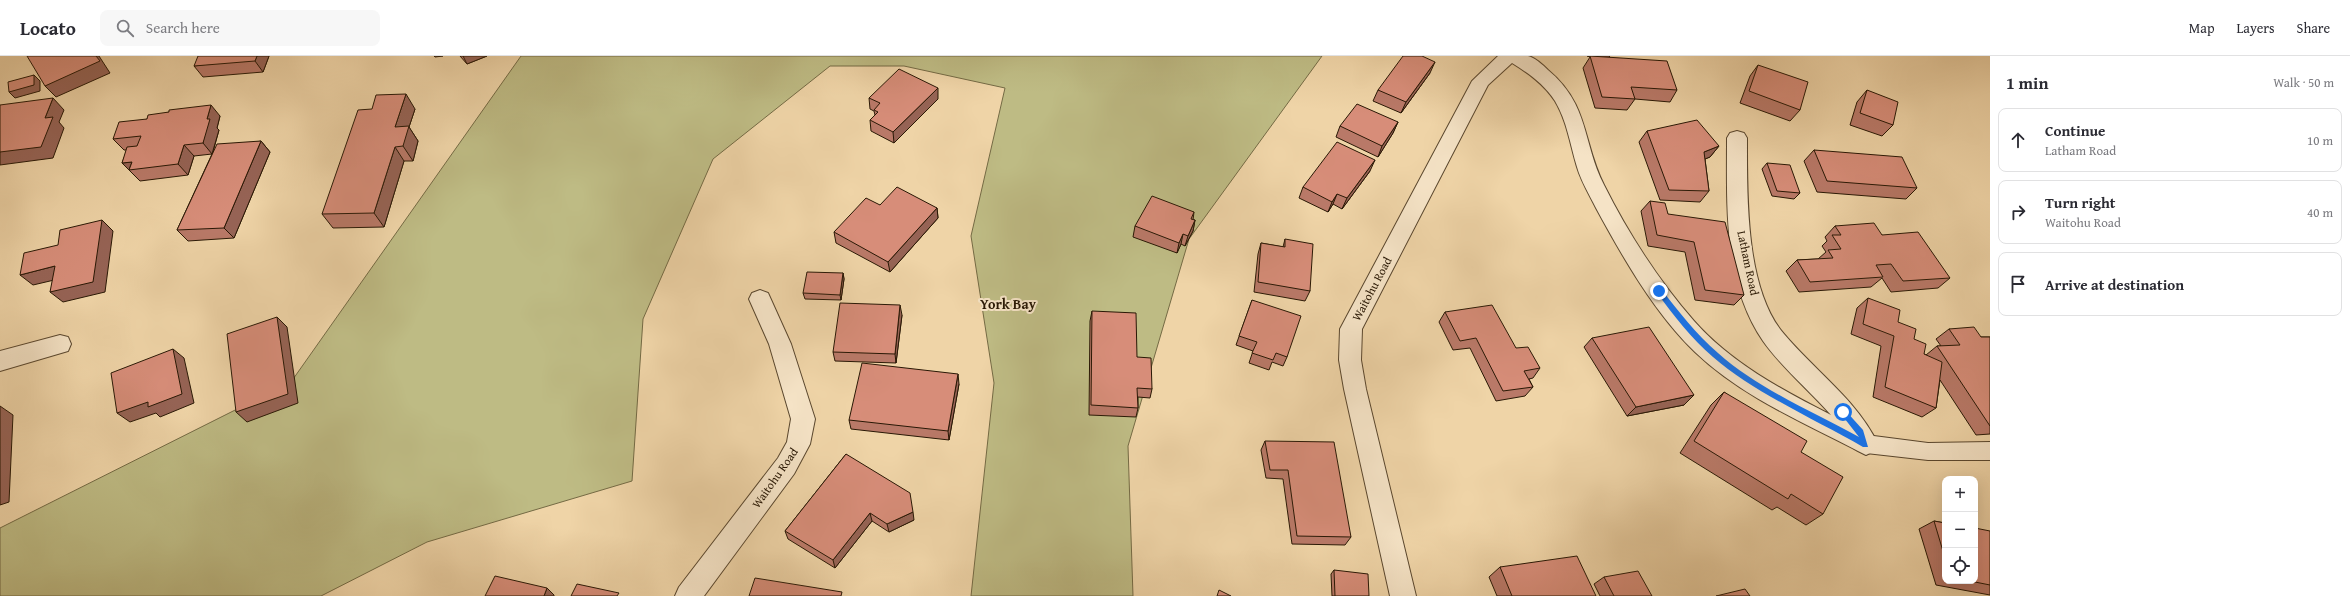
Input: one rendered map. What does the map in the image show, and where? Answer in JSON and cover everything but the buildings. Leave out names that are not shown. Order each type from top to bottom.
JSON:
[{"type":"street","name":"Waitohu Road","points":[[1403,596],[1354,389],[1350,360],[1351,329],[1481,81],[1503,62],[1507,56]]},
{"type":"street","points":[[1515,56],[1541,72],[1565,99],[1578,134],[1583,160],[1594,185],[1659,291],[1688,329],[1716,356],[1751,381],[1866,444]]},
{"type":"street","name":"Latham Road","points":[[1737,138],[1740,242],[1750,284],[1767,328],[1779,344],[1861,432],[1866,444]]},
{"type":"street","name":"Waitohu Road","points":[[688,596],[786,466],[798,444],[803,419],[780,344],[760,299]]},
{"type":"street","points":[[0,361],[60,344]]},
{"type":"lane","points":[[1866,444],[1926,453],[1958,454],[1990,451]]},
{"type":"shaded area","points":[[521,56],[1322,56],[1189,239],[1128,446],[1133,596],[971,596],[994,383],[971,236],[1005,88],[904,66],[830,66],[713,159],[643,319],[632,481],[427,542],[321,596],[0,596],[0,528],[291,382]]},
{"type":"district","name":"York Bay","points":[[1008,304]]},
{"type":"route","points":[[1659,291],[1688,329],[1716,356],[1751,381],[1866,444],[1861,432],[1843,412]]}]
